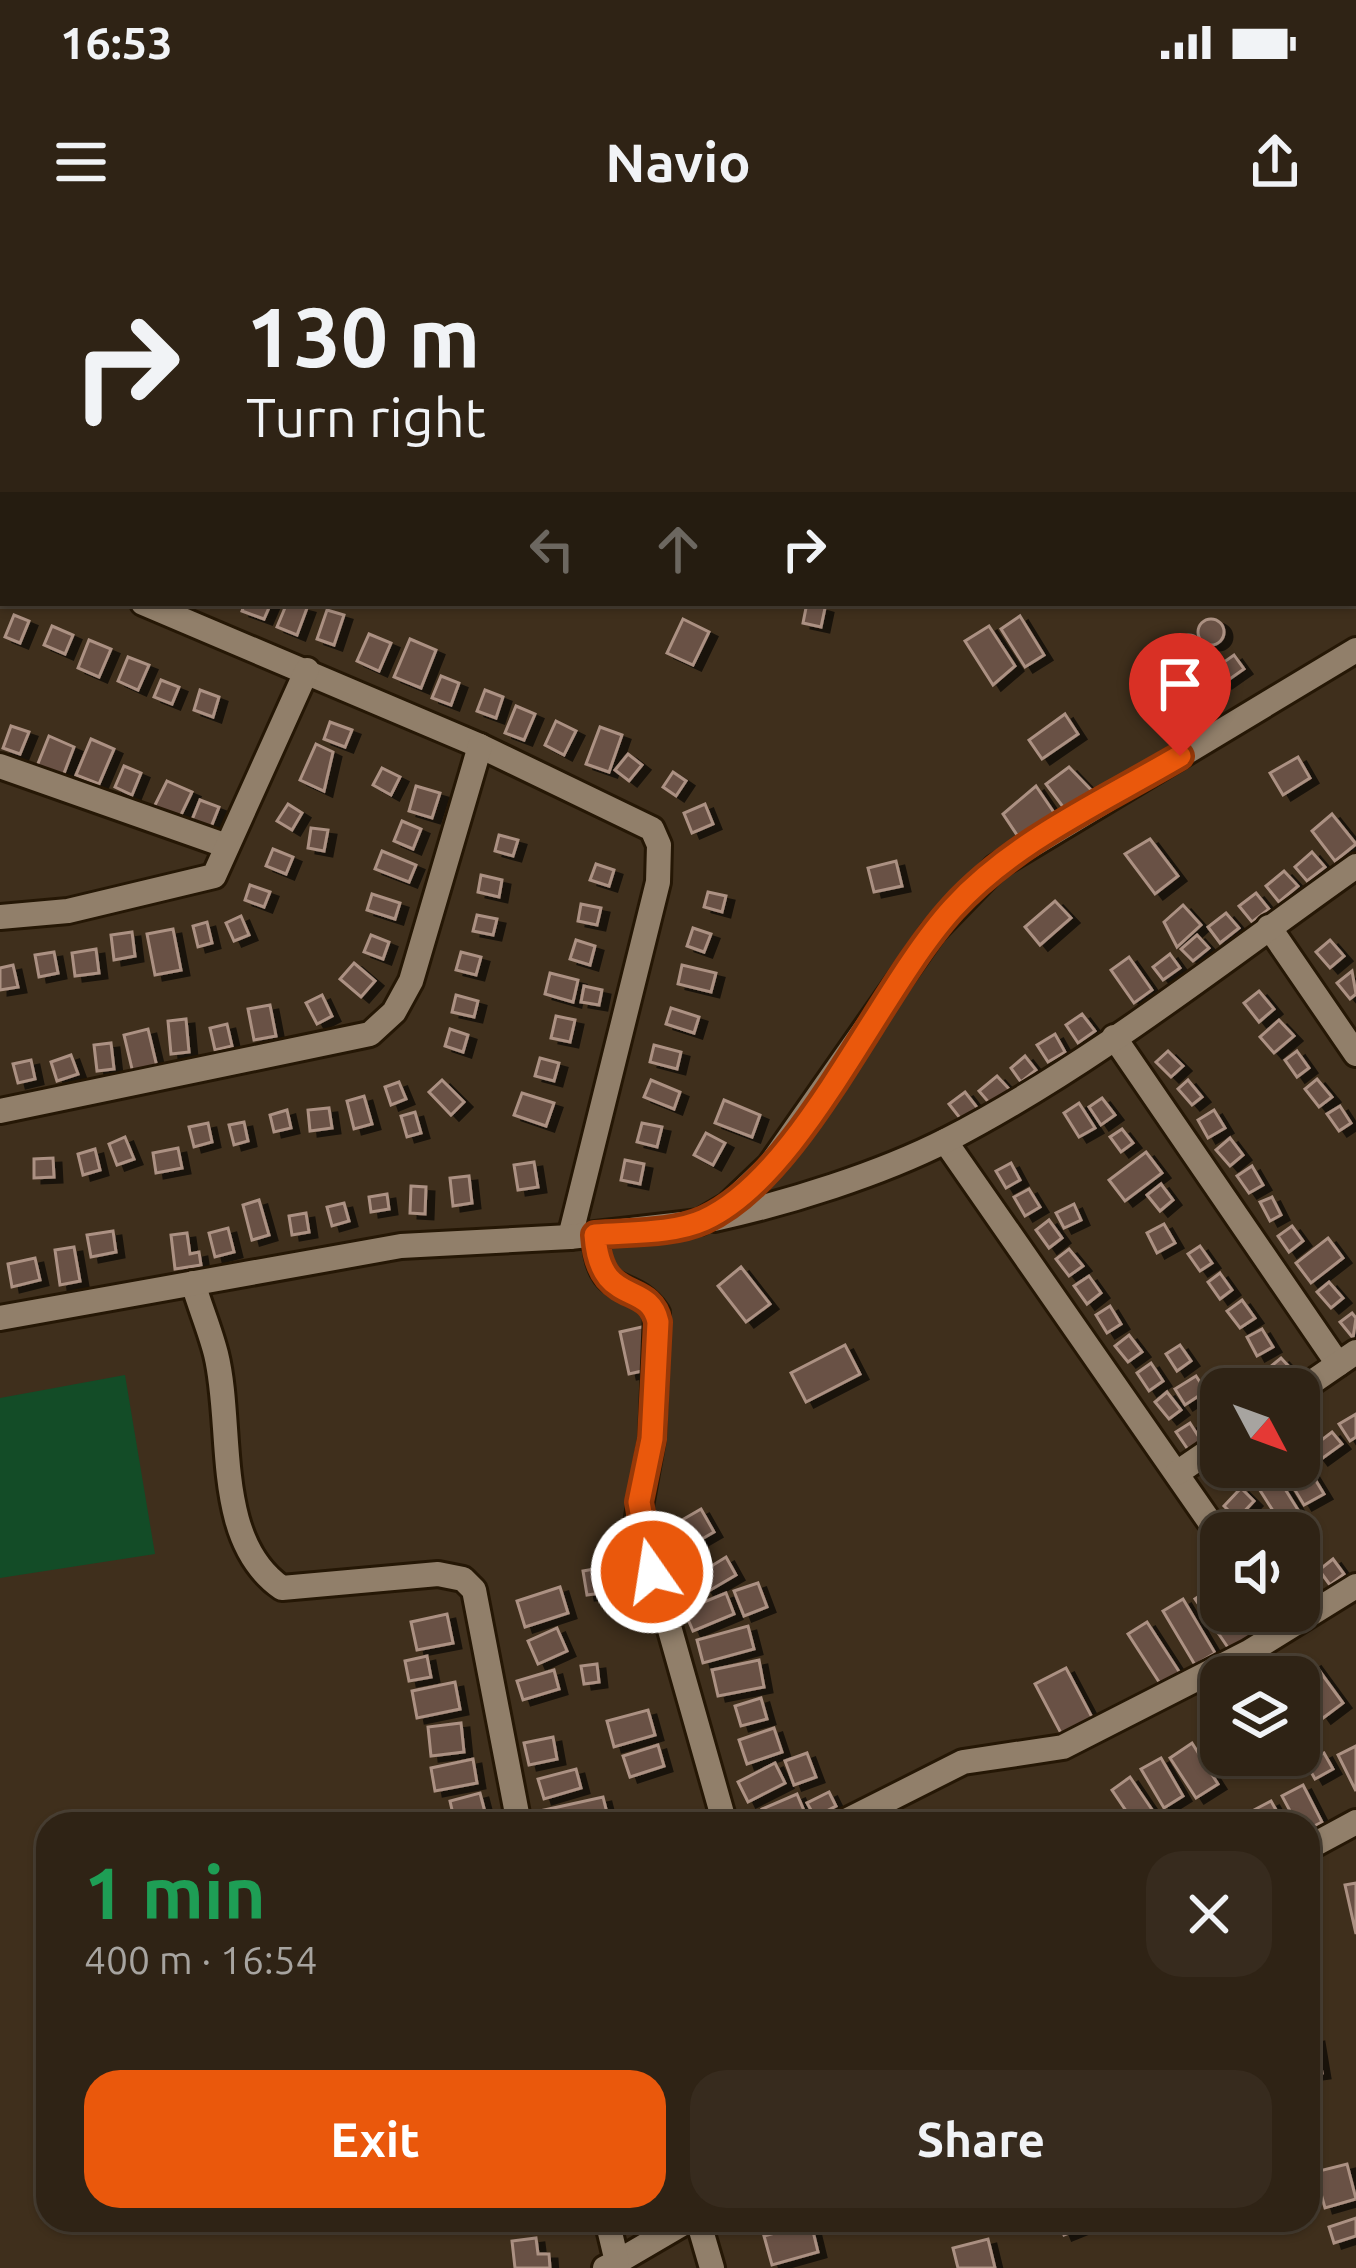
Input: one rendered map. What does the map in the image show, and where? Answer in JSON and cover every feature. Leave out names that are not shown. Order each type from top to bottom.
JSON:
[{"type":"street","points":[[150,606],[480,746],[636,818],[652,830],[659,845],[658,882],[582,1236],[608,1280],[657,1313],[652,1439],[638,1517],[721,1812]]},
{"type":"street","points":[[700,1222],[728,1206],[770,1165],[933,932],[996,867],[1356,650]]},
{"type":"street","points":[[0,917],[68,910],[201,881],[221,866],[307,670]]},
{"type":"street","points":[[0,1111],[370,1034],[394,1012],[411,981],[480,746]]},
{"type":"street","points":[[0,766],[227,846]]},
{"type":"street","points":[[0,1318],[401,1246],[582,1236],[700,1222],[783,1202],[945,1141],[1114,1037],[1356,866]]},
{"type":"street","points":[[1269,927],[1356,1054]]},
{"type":"street","points":[[1114,1037],[1347,1358],[1320,1377]]},
{"type":"street","points":[[945,1141],[1203,1512]]},
{"type":"street","points":[[193,1283],[217,1356],[229,1470],[248,1555],[262,1574],[282,1588],[438,1574],[463,1579],[474,1590],[517,1812]]},
{"type":"street","points":[[1177,1473],[1200,1457]]},
{"type":"street","points":[[1320,1603],[1356,1586]]},
{"type":"street","points":[[864,1812],[963,1762],[1063,1748],[1261,1632]]},
{"type":"street","points":[[1320,1842],[1356,1822]]},
{"type":"street","points":[[608,2232],[611,2265],[672,2232]]},
{"type":"street","points":[[698,2232],[712,2268]]},
{"type":"green space","points":[[125,1375],[155,1554],[0,1578],[0,1398]]},
{"type":"building","points":[[244,606],[270,606],[264,619],[242,611]]},
{"type":"building","points":[[286,606],[307,608],[297,635],[277,627]]},
{"type":"building","points":[[806,606],[825,608],[821,627],[803,623]]},
{"type":"building","points":[[327,610],[344,615],[334,645],[317,639]]},
{"type":"building","points":[[14,615],[29,621],[20,643],[5,637]]},
{"type":"building","points":[[1020,616],[1044,655],[1025,667],[1001,629]]},
{"type":"building","points":[[683,619],[709,632],[693,665],[667,653]]},
{"type":"building","points":[[1211,619],[1224,632],[1211,645],[1198,632]]},
{"type":"building","points":[[52,626],[73,635],[65,654],[44,645]]},
{"type":"building","points":[[989,626],[1015,666],[993,685],[965,641]]},
{"type":"building","points":[[369,634],[391,643],[379,671],[357,661]]},
{"type":"building","points":[[1189,635],[1201,647],[1189,659],[1177,647]]},
{"type":"building","points":[[410,639],[436,650],[421,688],[394,677]]},
{"type":"building","points":[[89,640],[111,649],[99,677],[78,668]]},
{"type":"building","points":[[1167,650],[1180,663],[1167,676],[1154,663]]},
{"type":"building","points":[[1234,655],[1244,669],[1224,683],[1214,669]]},
{"type":"building","points":[[128,657],[149,665],[138,690],[118,681]]},
{"type":"building","points":[[441,676],[459,683],[451,705],[432,698]]},
{"type":"building","points":[[161,680],[179,687],[172,704],[154,697]]},
{"type":"building","points":[[200,690],[219,697],[213,717],[194,710]]},
{"type":"building","points":[[485,690],[503,697],[496,718],[477,711]]},
{"type":"building","points":[[516,706],[535,714],[524,740],[505,733]]},
{"type":"building","points":[[1065,714],[1078,734],[1042,759],[1029,740]]},
{"type":"building","points":[[556,721],[576,731],[564,755],[545,745]]},
{"type":"building","points":[[330,722],[352,730],[345,747],[324,739]]},
{"type":"building","points":[[11,726],[29,732],[20,754],[3,748]]},
{"type":"building","points":[[600,727],[622,735],[609,772],[586,764]]},
{"type":"building","points":[[49,736],[74,747],[63,776],[37,766]]},
{"type":"building","points":[[91,739],[114,749],[99,784],[76,775]]},
{"type":"building","points":[[316,744],[333,752],[324,791],[300,780]]},
{"type":"building","points":[[628,754],[642,765],[629,781],[615,770]]},
{"type":"building","points":[[1298,757],[1310,778],[1283,795],[1270,773]]},
{"type":"building","points":[[124,766],[141,773],[132,795],[115,787]]},
{"type":"building","points":[[1069,767],[1096,795],[1069,815],[1046,784]]},
{"type":"building","points":[[382,768],[400,777],[391,795],[373,785]]},
{"type":"building","points":[[673,772],[686,781],[676,796],[663,787]]},
{"type":"building","points":[[167,781],[192,792],[179,819],[154,807]]},
{"type":"building","points":[[416,786],[440,793],[432,818],[409,811]]},
{"type":"building","points":[[1036,786],[1055,814],[1019,838],[1003,814]]},
{"type":"building","points":[[200,800],[219,807],[211,827],[192,820]]},
{"type":"building","points":[[288,804],[302,813],[292,830],[277,821]]},
{"type":"building","points":[[705,804],[713,824],[692,833],[684,813]]},
{"type":"building","points":[[1332,814],[1356,844],[1335,861],[1312,831]]},
{"type":"building","points":[[402,821],[421,829],[413,849],[394,841]]},
{"type":"building","points":[[311,828],[328,830],[324,851],[308,848]]},
{"type":"building","points":[[499,835],[518,840],[513,856],[495,851]]},
{"type":"building","points":[[1150,839],[1178,876],[1155,894],[1125,854]]},
{"type":"building","points":[[273,849],[293,857],[286,874],[266,866]]},
{"type":"building","points":[[382,851],[416,865],[409,882],[375,869]]},
{"type":"building","points":[[1312,852],[1325,867],[1307,881],[1295,867]]},
{"type":"building","points":[[896,861],[902,886],[874,892],[868,868]]},
{"type":"building","points":[[596,864],[614,870],[609,886],[590,880]]},
{"type":"building","points":[[1284,871],[1298,886],[1279,902],[1266,886]]},
{"type":"building","points":[[481,875],[502,880],[499,897],[478,892]]},
{"type":"building","points":[[250,885],[270,892],[264,907],[245,900]]},
{"type":"building","points":[[708,892],[726,896],[722,912],[704,907]]},
{"type":"building","points":[[1256,893],[1269,909],[1252,922],[1239,906]]},
{"type":"building","points":[[372,894],[400,903],[395,919],[367,910]]},
{"type":"building","points":[[1055,901],[1071,918],[1040,945],[1025,927]]},
{"type":"building","points":[[581,904],[601,908],[597,925],[578,921]]},
{"type":"building","points":[[1183,905],[1201,925],[1177,947],[1164,922]]},
{"type":"building","points":[[1226,913],[1239,928],[1220,943],[1208,927]]},
{"type":"building","points":[[477,915],[497,919],[493,935],[473,931]]},
{"type":"building","points":[[241,916],[249,935],[234,941],[226,923]]},
{"type":"building","points":[[207,922],[212,943],[198,947],[193,926]]},
{"type":"building","points":[[693,928],[711,934],[704,952],[687,946]]},
{"type":"building","points":[[173,929],[181,970],[155,975],[147,934]]},
{"type":"building","points":[[132,932],[135,956],[114,960],[111,935]]},
{"type":"building","points":[[371,935],[389,942],[383,959],[364,952]]},
{"type":"building","points":[[1197,935],[1209,948],[1193,961],[1181,949]]},
{"type":"building","points":[[576,940],[595,946],[590,965],[570,959]]},
{"type":"building","points":[[1330,940],[1344,956],[1330,968],[1316,952]]},
{"type":"building","points":[[96,949],[99,973],[75,976],[72,953]]},
{"type":"building","points":[[54,952],[58,973],[39,977],[35,955]]},
{"type":"building","points":[[461,952],[481,957],[476,975],[456,970]]},
{"type":"building","points":[[1170,954],[1180,968],[1163,980],[1153,967]]},
{"type":"building","points":[[1129,957],[1152,990],[1134,1003],[1111,970]]},
{"type":"building","points":[[354,963],[375,981],[361,997],[340,979]]},
{"type":"building","points":[[13,965],[18,987],[0,990],[0,968]]},
{"type":"building","points":[[682,965],[716,973],[711,992],[678,984]]},
{"type":"building","points":[[1352,971],[1356,994],[1350,999],[1337,983]]},
{"type":"building","points":[[550,973],[578,980],[573,1002],[545,994]]},
{"type":"building","points":[[584,986],[602,990],[599,1005],[581,1002]]},
{"type":"building","points":[[1259,991],[1274,1009],[1259,1022],[1244,1003]]},
{"type":"building","points":[[322,995],[332,1016],[317,1024],[306,1003]]},
{"type":"building","points":[[456,995],[478,1001],[474,1017],[452,1012]]},
{"type":"building","points":[[270,1005],[276,1036],[254,1040],[248,1009]]},
{"type":"building","points":[[671,1008],[699,1017],[694,1033],[666,1024]]},
{"type":"building","points":[[1082,1014],[1095,1031],[1078,1043],[1066,1025]]},
{"type":"building","points":[[556,1016],[575,1020],[570,1042],[551,1038]]},
{"type":"building","points":[[186,1019],[189,1052],[171,1054],[168,1021]]},
{"type":"building","points":[[1279,1020],[1294,1036],[1274,1053],[1260,1037]]},
{"type":"building","points":[[227,1024],[232,1046],[215,1050],[210,1028]]},
{"type":"building","points":[[148,1029],[157,1067],[133,1073],[124,1035]]},
{"type":"building","points":[[450,1029],[468,1035],[463,1052],[445,1046]]},
{"type":"building","points":[[1055,1034],[1065,1052],[1048,1062],[1037,1045]]},
{"type":"building","points":[[111,1043],[114,1069],[97,1071],[94,1045]]},
{"type":"building","points":[[654,1045],[681,1052],[677,1069],[650,1062]]},
{"type":"building","points":[[1168,1051],[1183,1066],[1171,1077],[1156,1062]]},
{"type":"building","points":[[1297,1051],[1309,1068],[1297,1077],[1285,1060]]},
{"type":"building","points":[[71,1055],[78,1074],[57,1081],[51,1062]]},
{"type":"building","points":[[1025,1056],[1036,1070],[1021,1082],[1011,1068]]},
{"type":"building","points":[[540,1058],[559,1063],[554,1081],[535,1076]]},
{"type":"building","points":[[31,1060],[35,1079],[18,1083],[13,1064]]},
{"type":"building","points":[[997,1076],[1010,1090],[991,1105],[979,1091]]},
{"type":"building","points":[[1317,1079],[1332,1097],[1319,1107],[1305,1089]]},
{"type":"building","points":[[442,1080],[464,1102],[451,1115],[429,1092]]},
{"type":"building","points":[[651,1080],[680,1092],[674,1109],[644,1097]]},
{"type":"building","points":[[1188,1080],[1202,1097],[1192,1105],[1178,1089]]},
{"type":"building","points":[[399,1082],[406,1099],[391,1105],[385,1087]]},
{"type":"building","points":[[965,1092],[979,1110],[963,1122],[949,1104]]},
{"type":"building","points":[[522,1093],[554,1103],[546,1126],[514,1115]]},
{"type":"building","points":[[364,1096],[372,1124],[354,1129],[347,1101]]},
{"type":"building","points":[[1102,1098],[1115,1115],[1101,1125],[1089,1107]]},
{"type":"building","points":[[724,1100],[760,1115],[752,1137],[715,1123]]},
{"type":"building","points":[[1079,1103],[1095,1128],[1079,1137],[1064,1113]]},
{"type":"building","points":[[1340,1106],[1351,1123],[1339,1131],[1327,1114]]},
{"type":"building","points":[[329,1108],[332,1128],[310,1131],[308,1110]]},
{"type":"building","points":[[287,1110],[291,1128],[274,1132],[270,1115]]},
{"type":"building","points":[[1214,1110],[1225,1128],[1208,1138],[1198,1120]]},
{"type":"building","points":[[415,1112],[421,1133],[407,1137],[401,1116]]},
{"type":"building","points":[[244,1122],[248,1141],[234,1145],[229,1125]]},
{"type":"building","points":[[208,1123],[212,1142],[194,1147],[189,1127]]},
{"type":"building","points":[[642,1123],[662,1127],[657,1147],[637,1142]]},
{"type":"building","points":[[1122,1129],[1133,1143],[1121,1152],[1110,1137]]},
{"type":"building","points":[[706,1133],[725,1143],[713,1165],[694,1155]]},
{"type":"building","points":[[125,1137],[134,1159],[117,1165],[109,1144]]},
{"type":"building","points":[[1230,1138],[1243,1155],[1230,1166],[1216,1150]]},
{"type":"building","points":[[178,1148],[182,1168],[156,1173],[153,1153]]},
{"type":"building","points":[[95,1149],[100,1170],[83,1175],[78,1154]]},
{"type":"building","points":[[1146,1152],[1162,1173],[1125,1201],[1109,1180]]},
{"type":"building","points":[[53,1158],[54,1177],[34,1178],[34,1159]]},
{"type":"building","points":[[625,1160],[644,1164],[640,1184],[621,1180]]},
{"type":"building","points":[[534,1162],[538,1187],[518,1190],[514,1165]]},
{"type":"building","points":[[1011,1163],[1020,1180],[1006,1188],[996,1171]]},
{"type":"building","points":[[1252,1166],[1263,1185],[1249,1193],[1237,1176]]},
{"type":"building","points":[[469,1176],[472,1203],[453,1206],[450,1178]]},
{"type":"building","points":[[1161,1184],[1173,1200],[1160,1211],[1147,1195]]},
{"type":"building","points":[[411,1186],[426,1187],[425,1214],[410,1213]]},
{"type":"building","points":[[1029,1189],[1040,1207],[1025,1216],[1014,1197]]},
{"type":"building","points":[[387,1194],[389,1209],[371,1212],[369,1197]]},
{"type":"building","points":[[1272,1197],[1281,1215],[1270,1221],[1260,1202]]},
{"type":"building","points":[[259,1200],[269,1235],[252,1240],[243,1205]]},
{"type":"building","points":[[344,1203],[349,1221],[332,1226],[327,1207]]},
{"type":"building","points":[[1074,1204],[1081,1220],[1064,1228],[1056,1213]]},
{"type":"building","points":[[306,1213],[309,1232],[292,1235],[289,1216]]},
{"type":"building","points":[[1049,1220],[1062,1238],[1049,1248],[1036,1230]]},
{"type":"building","points":[[1164,1224],[1175,1243],[1157,1253],[1147,1233]]},
{"type":"building","points":[[1292,1226],[1303,1241],[1289,1252],[1278,1236]]},
{"type":"building","points":[[228,1228],[234,1252],[215,1257],[209,1233]]},
{"type":"building","points":[[113,1231],[116,1252],[91,1257],[87,1235]]},
{"type":"building","points":[[187,1233],[190,1254],[199,1252],[201,1265],[175,1269],[171,1235]]},
{"type":"building","points":[[1328,1238],[1343,1258],[1311,1283],[1296,1263]]},
{"type":"building","points":[[1200,1246],[1212,1263],[1200,1271],[1188,1254]]},
{"type":"building","points":[[74,1247],[80,1281],[60,1285],[55,1250]]},
{"type":"building","points":[[1069,1249],[1083,1266],[1069,1276],[1056,1259]]},
{"type":"building","points":[[35,1258],[40,1280],[12,1287],[8,1264]]},
{"type":"building","points":[[741,1267],[770,1304],[746,1322],[718,1286]]},
{"type":"building","points":[[1220,1273],[1232,1290],[1220,1299],[1208,1282]]},
{"type":"building","points":[[1089,1276],[1101,1293],[1087,1304],[1074,1286]]},
{"type":"building","points":[[1329,1282],[1343,1298],[1331,1308],[1317,1292]]},
{"type":"building","points":[[1242,1300],[1255,1318],[1240,1328],[1227,1311]]},
{"type":"building","points":[[1110,1306],[1121,1324],[1107,1333],[1096,1315]]},
{"type":"building","points":[[1352,1313],[1356,1318],[1353,1338],[1340,1322]]},
{"type":"building","points":[[646,1326],[655,1368],[629,1374],[620,1332]]},
{"type":"building","points":[[1262,1329],[1273,1347],[1257,1356],[1247,1337]]},
{"type":"building","points":[[1129,1335],[1142,1352],[1128,1362],[1115,1346]]},
{"type":"building","points":[[845,1345],[860,1374],[806,1402],[791,1373]]},
{"type":"building","points":[[1180,1345],[1191,1361],[1177,1371],[1166,1354]]},
{"type":"building","points":[[1281,1358],[1290,1368],[1271,1368]]},
{"type":"building","points":[[1151,1363],[1163,1381],[1149,1391],[1137,1373]]},
{"type":"building","points":[[1196,1376],[1200,1382],[1200,1395],[1185,1405],[1175,1389]]},
{"type":"building","points":[[1167,1392],[1181,1410],[1169,1419],[1155,1402]]},
{"type":"building","points":[[1356,1414],[1356,1437],[1350,1441],[1339,1424]]},
{"type":"building","points":[[1190,1423],[1200,1443],[1189,1451],[1176,1432]]},
{"type":"building","points":[[1332,1432],[1342,1444],[1320,1460],[1320,1441]]},
{"type":"building","points":[[1320,1487],[1324,1494],[1304,1505],[1294,1488]]},
{"type":"building","points":[[1241,1488],[1254,1501],[1244,1512],[1230,1512],[1224,1506]]},
{"type":"building","points":[[1259,1488],[1284,1488],[1299,1512],[1274,1512]]},
{"type":"building","points":[[701,1509],[714,1532],[676,1554],[663,1531]]},
{"type":"building","points":[[726,1557],[736,1575],[707,1592],[697,1575]]},
{"type":"building","points":[[1333,1559],[1344,1574],[1330,1585],[1320,1569]]},
{"type":"building","points":[[611,1566],[615,1591],[587,1595],[583,1571]]},
{"type":"building","points":[[758,1583],[767,1607],[744,1616],[734,1591]]},
{"type":"building","points":[[560,1587],[568,1613],[525,1627],[517,1601]]},
{"type":"building","points":[[726,1593],[734,1614],[693,1631],[684,1610]]},
{"type":"building","points":[[1183,1599],[1215,1653],[1200,1656],[1195,1665],[1163,1611]]},
{"type":"building","points":[[447,1614],[453,1643],[417,1650],[411,1622]]},
{"type":"building","points":[[1147,1622],[1180,1673],[1161,1685],[1128,1634]]},
{"type":"building","points":[[748,1626],[754,1649],[703,1663],[697,1640]]},
{"type":"building","points":[[557,1628],[567,1651],[538,1664],[528,1641]]},
{"type":"building","points":[[1217,1632],[1254,1632],[1256,1635],[1231,1652]]},
{"type":"building","points":[[427,1656],[431,1677],[409,1681],[405,1661]]},
{"type":"building","points":[[759,1660],[764,1687],[718,1696],[712,1670]]},
{"type":"building","points":[[597,1664],[599,1682],[584,1684],[581,1666]]},
{"type":"building","points":[[1066,1668],[1093,1719],[1062,1735],[1035,1684]]},
{"type":"building","points":[[554,1670],[559,1689],[523,1700],[517,1681]]},
{"type":"building","points":[[1320,1672],[1343,1703],[1323,1718],[1320,1714]]},
{"type":"building","points":[[455,1682],[460,1709],[417,1718],[412,1691]]},
{"type":"building","points":[[761,1698],[767,1719],[741,1726],[735,1706]]},
{"type":"building","points":[[648,1710],[655,1735],[614,1747],[607,1721]]},
{"type":"building","points":[[461,1723],[464,1752],[431,1756],[428,1727]]},
{"type":"building","points":[[774,1728],[782,1752],[747,1764],[739,1740]]},
{"type":"building","points":[[553,1737],[557,1759],[529,1765],[524,1743]]},
{"type":"building","points":[[1192,1743],[1200,1756],[1200,1776],[1213,1776],[1218,1784],[1196,1798],[1170,1758]]},
{"type":"building","points":[[658,1745],[664,1766],[630,1777],[623,1756]]},
{"type":"building","points":[[1356,1746],[1356,1791],[1338,1755]]},
{"type":"building","points":[[807,1753],[816,1777],[794,1785],[785,1761]]},
{"type":"building","points":[[1324,1753],[1333,1769],[1315,1779],[1320,1776]]},
{"type":"building","points":[[1161,1758],[1183,1796],[1164,1808],[1141,1769]]},
{"type":"building","points":[[473,1759],[477,1783],[435,1791],[431,1768]]},
{"type":"building","points":[[775,1763],[785,1783],[748,1802],[738,1782]]},
{"type":"building","points":[[576,1769],[581,1788],[544,1799],[538,1779]]},
{"type":"building","points":[[1130,1777],[1154,1812],[1127,1812],[1112,1790]]},
{"type":"building","points":[[1303,1785],[1317,1812],[1291,1812],[1282,1796]]},
{"type":"building","points":[[829,1792],[836,1806],[812,1812],[807,1803]]},
{"type":"building","points":[[480,1793],[485,1812],[452,1812],[450,1801]]},
{"type":"building","points":[[797,1794],[805,1812],[763,1812]]},
{"type":"building","points":[[603,1797],[607,1812],[540,1812]]},
{"type":"building","points":[[1271,1801],[1277,1812],[1253,1812]]},
{"type":"building","points":[[1356,1883],[1356,1934],[1345,1885]]},
{"type":"building","points":[[1347,2164],[1356,2199],[1325,2208],[1320,2171]]},
{"type":"building","points":[[1356,2218],[1356,2236],[1334,2243],[1329,2227]]},
{"type":"building","points":[[813,2232],[818,2252],[772,2265],[764,2236]]},
{"type":"building","points":[[536,2238],[538,2254],[549,2254],[550,2268],[515,2268],[512,2241]]},
{"type":"building","points":[[988,2239],[995,2268],[958,2268],[953,2248]]},
{"type":"route","points":[[652,1572],[638,1517],[652,1439],[657,1313],[652,1305],[608,1280],[597,1265],[595,1235],[700,1222],[728,1206],[770,1165],[810,1114],[908,966],[973,887],[1020,850],[1180,756]]}]
